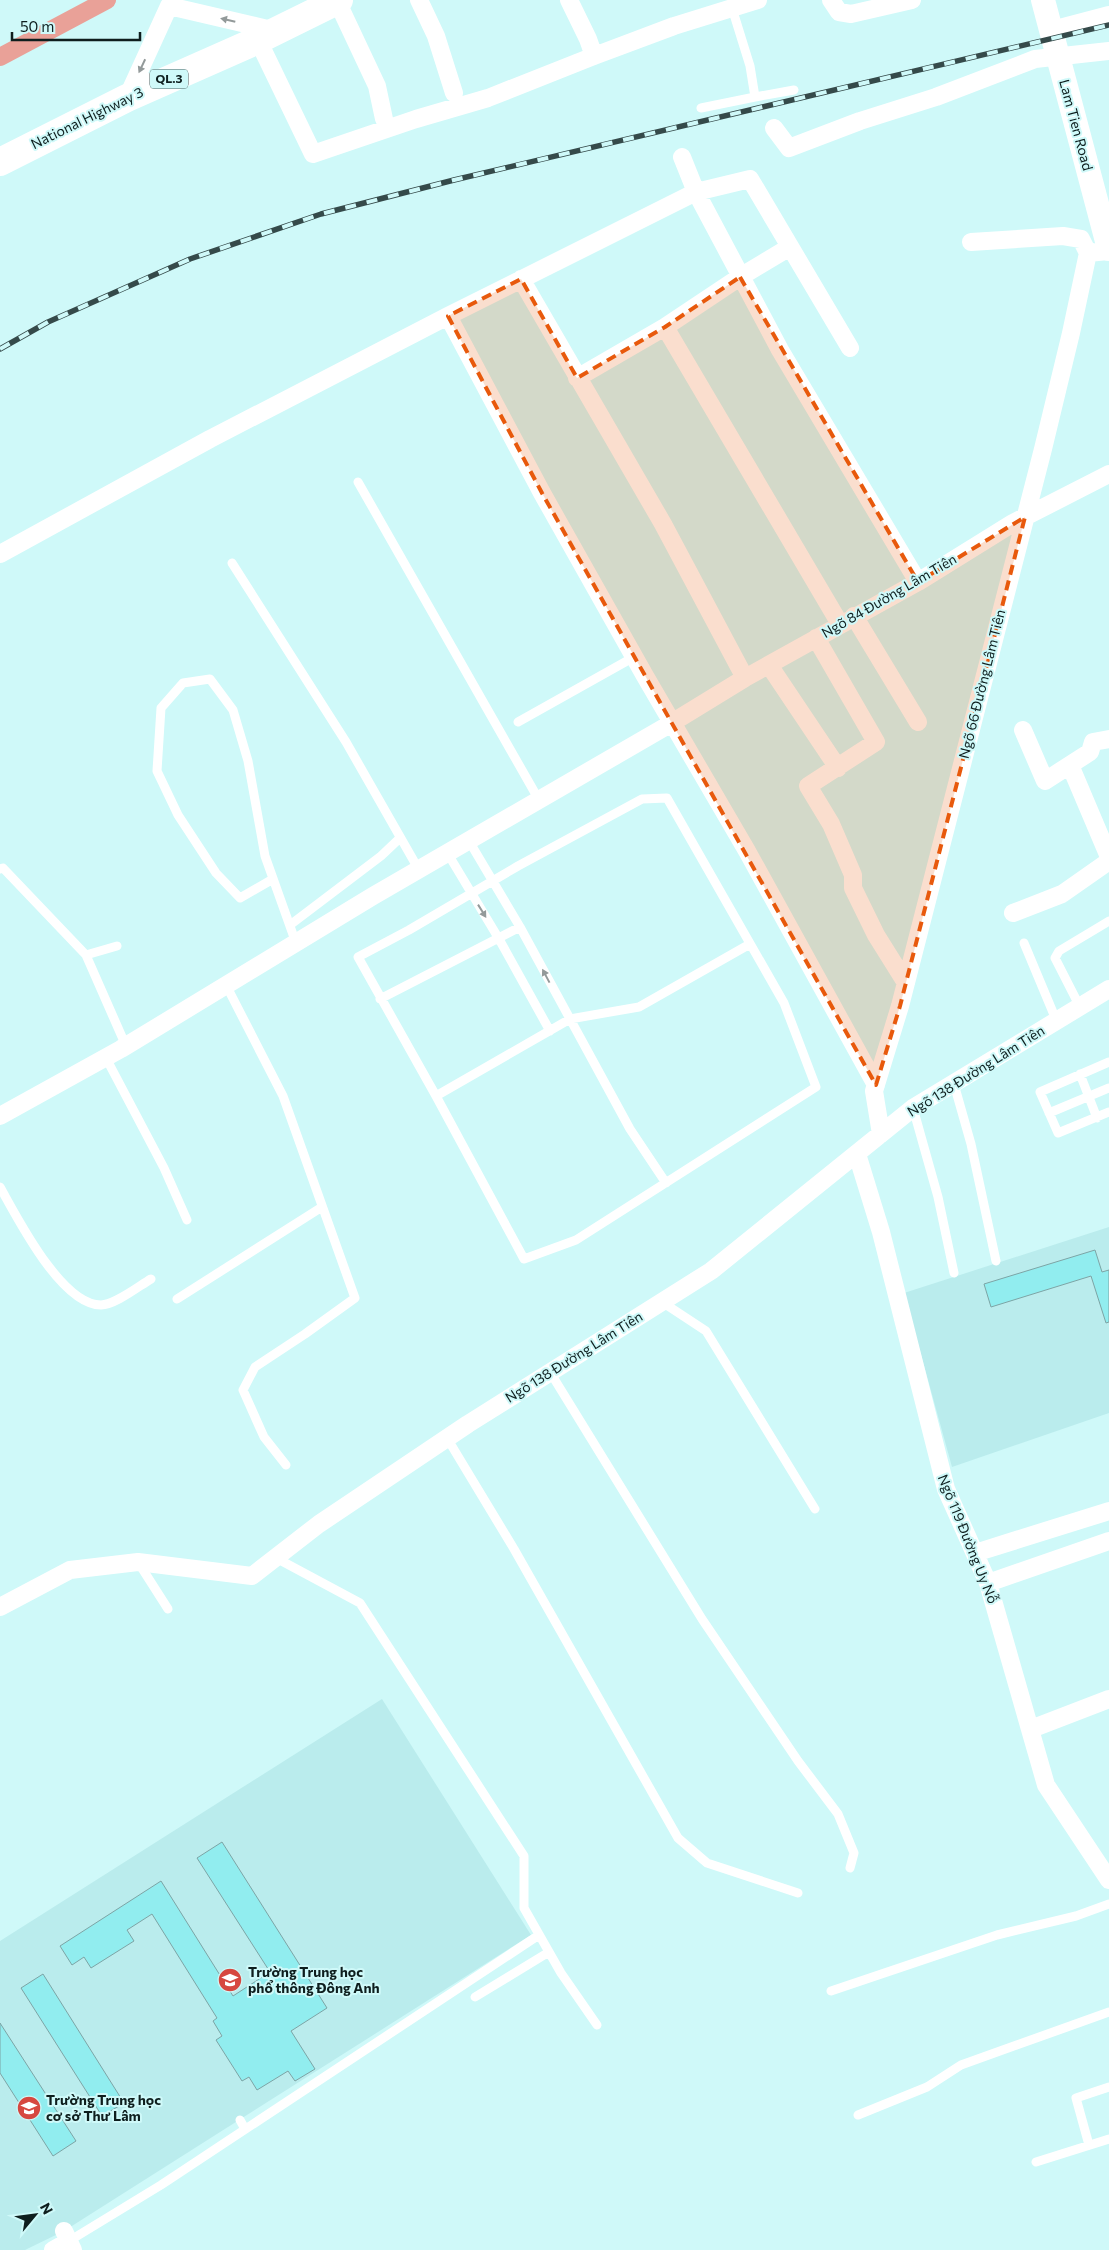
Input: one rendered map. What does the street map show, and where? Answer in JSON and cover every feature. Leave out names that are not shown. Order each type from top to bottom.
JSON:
[{"type":"highway","name":"National Highway 3","points":[[0,162],[127,98],[267,35],[338,0]]},
{"type":"street","points":[[338,0],[377,86],[384,119]]},
{"type":"street","points":[[419,0],[436,36],[454,93]]},
{"type":"street","points":[[569,0],[594,56]]},
{"type":"street","points":[[127,98],[168,3],[267,35],[313,154],[416,119],[488,98],[674,26],[758,0]]},
{"type":"street","points":[[832,0],[839,12],[851,14],[912,0]]},
{"type":"street","name":"Lam Tien Road","points":[[1043,0],[1058,55],[1102,251]]},
{"type":"street","points":[[1052,30],[1109,15]]},
{"type":"street","points":[[774,128],[789,148],[860,121],[936,97],[1035,59],[1058,55],[1109,51]]},
{"type":"street","points":[[682,157],[696,192],[780,350],[918,582]]},
{"type":"street","points":[[0,554],[210,439],[448,316],[696,192],[750,179],[850,348]]},
{"type":"street","points":[[971,242],[1063,236],[1081,239],[1102,251]]},
{"type":"street","points":[[577,378],[665,327],[740,277],[790,247]]},
{"type":"street","name":"Ngõ 66 Đường Lâm Tiên","points":[[881,1134],[874,1091],[906,983],[1071,333],[1102,251]]},
{"type":"street","points":[[521,279],[662,524],[746,678]]},
{"type":"street","points":[[448,316],[542,493],[746,851],[876,1085]]},
{"type":"street","points":[[665,327],[847,620],[918,722]]},
{"type":"street","name":"Ngõ 84 Đường Lâm Tiên","points":[[0,1116],[106,1058],[296,943],[746,678],[918,582],[1025,517],[1109,474]]},
{"type":"street","points":[[816,638],[876,742],[808,786],[831,824],[853,876],[853,888],[876,935],[906,983]]},
{"type":"street","points":[[769,665],[838,768]]},
{"type":"street","points":[[1023,730],[1045,781],[1090,752],[1093,742],[1109,739]]},
{"type":"street","points":[[1070,765],[1109,857]]},
{"type":"street","points":[[1013,913],[1062,894],[1109,861]]},
{"type":"street","name":"Ngõ 138 Đường Lâm Tiên","points":[[0,1607],[70,1570],[138,1562],[252,1576],[319,1524],[447,1438],[711,1271],[914,1108],[1109,989]]},
{"type":"street","name":"Ngõ 119 Đường Uy Nỗ","points":[[857,1154],[881,1232],[946,1489],[988,1583],[1046,1785],[1109,1880]]},
{"type":"street","points":[[975,1553],[1109,1511]]},
{"type":"street","points":[[988,1583],[1109,1541]]},
{"type":"street","points":[[1031,1729],[1109,1699]]},
{"type":"street","points":[[53,2250],[69,2240]]},
{"type":"lane","points":[[732,8],[750,66],[755,97]]},
{"type":"lane","points":[[701,108],[794,90]]},
{"type":"lane","points":[[358,482],[540,800]]},
{"type":"lane","points":[[232,563],[346,742],[419,870]]},
{"type":"lane","points":[[518,722],[634,657]]},
{"type":"lane","points":[[273,879],[240,898],[216,873],[178,815],[157,771],[161,708],[184,684],[210,679],[233,710],[248,761],[265,856],[296,943]]},
{"type":"lane","points":[[667,798],[784,1003],[816,1087],[576,1240],[524,1259],[358,957],[409,930],[471,893],[642,799],[667,798]]},
{"type":"lane","points":[[290,925],[381,856],[400,838]]},
{"type":"lane","points":[[469,841],[520,927],[630,1129],[666,1182]]},
{"type":"lane","points":[[448,854],[499,939],[550,1031]]},
{"type":"lane","points":[[0,869],[3,868],[86,955],[126,1046]]},
{"type":"lane","points":[[1080,1007],[1055,958],[1059,951],[1109,921]]},
{"type":"lane","points":[[380,999],[520,927]]},
{"type":"lane","points":[[1024,943],[1057,1022]]},
{"type":"lane","points":[[436,1096],[570,1019],[640,1007],[750,944]]},
{"type":"lane","points":[[86,955],[117,946]]},
{"type":"lane","points":[[226,985],[283,1096],[355,1298],[255,1367],[243,1390],[264,1436],[286,1465]]},
{"type":"lane","points":[[106,1058],[164,1168],[187,1220]]},
{"type":"lane","points":[[1109,1062],[1040,1092],[1058,1133],[1109,1112]]},
{"type":"lane","points":[[1080,1074],[1096,1118]]},
{"type":"lane","points":[[954,1084],[971,1144],[996,1261]]},
{"type":"lane","points":[[1049,1113],[1109,1088]]},
{"type":"lane","points":[[914,1108],[938,1197],[954,1273]]},
{"type":"lane","points":[[0,1187],[38,1255],[80,1297],[93,1304],[110,1304],[151,1278]]},
{"type":"lane","points":[[177,1299],[322,1207]]},
{"type":"lane","points":[[662,1302],[706,1331],[815,1509]]},
{"type":"lane","points":[[550,1372],[702,1619],[798,1761],[838,1814],[854,1853],[850,1868]]},
{"type":"lane","points":[[447,1438],[514,1549],[678,1838],[707,1863],[798,1894]]},
{"type":"lane","points":[[276,1558],[360,1602],[524,1856],[524,1908],[549,1952],[597,2025]]},
{"type":"lane","points":[[138,1562],[168,1609]]},
{"type":"lane","points":[[831,1991],[997,1935],[1076,1916],[1109,1904]]},
{"type":"lane","points":[[69,2240],[161,2185],[539,1935]]},
{"type":"lane","points":[[475,1996],[549,1952]]},
{"type":"lane","points":[[858,2116],[927,2087],[961,2065],[1109,2012]]},
{"type":"lane","points":[[1089,2145],[1076,2098],[1109,2087]]},
{"type":"lane","points":[[240,2120],[245,2129]]},
{"type":"lane","points":[[1036,2162],[1109,2138]]},
{"type":"highlighted area","points":[[740,277],[918,582],[1025,517],[900,1006],[876,1085],[542,493],[448,316],[521,279],[577,378],[665,327]]},
{"type":"shaded area","points":[[1109,1227],[1109,1413],[952,1467],[904,1293]]},
{"type":"shaded area","name":"Trường Trung học phổ thông Đông Anh","points":[[382,1699],[531,1935],[64,2231],[25,2250],[0,2250],[0,1941]]},
{"type":"building","points":[[1095,1250],[1102,1272],[1109,1270],[1109,1322],[1106,1323],[1091,1276],[991,1307],[984,1284]]},
{"type":"building","points":[[222,1842],[327,2008],[291,2031],[315,2069],[295,2081],[288,2071],[257,2090],[249,2077],[242,2081],[216,2040],[222,2036],[213,2021],[217,2018],[152,1914],[127,1930],[134,1941],[91,1968],[84,1957],[72,1965],[60,1946],[161,1881],[233,1996],[270,1972],[197,1858]]},
{"type":"building","points":[[43,1974],[124,2103],[102,2116],[21,1988]]},
{"type":"building","points":[[0,2023],[76,2141],[53,2156],[0,2073]]},
{"type":"waterway","points":[[0,57],[107,0]]},
{"type":"railway","points":[[0,349],[48,322],[190,259],[321,214],[454,180],[1109,25]]},
{"type":"place","name":"Trường Trung học phổ thông Đông Anh","points":[[230,1980]]},
{"type":"place","name":"Trường Trung học cơ sở Thư Lâm","points":[[29,2108]]}]
